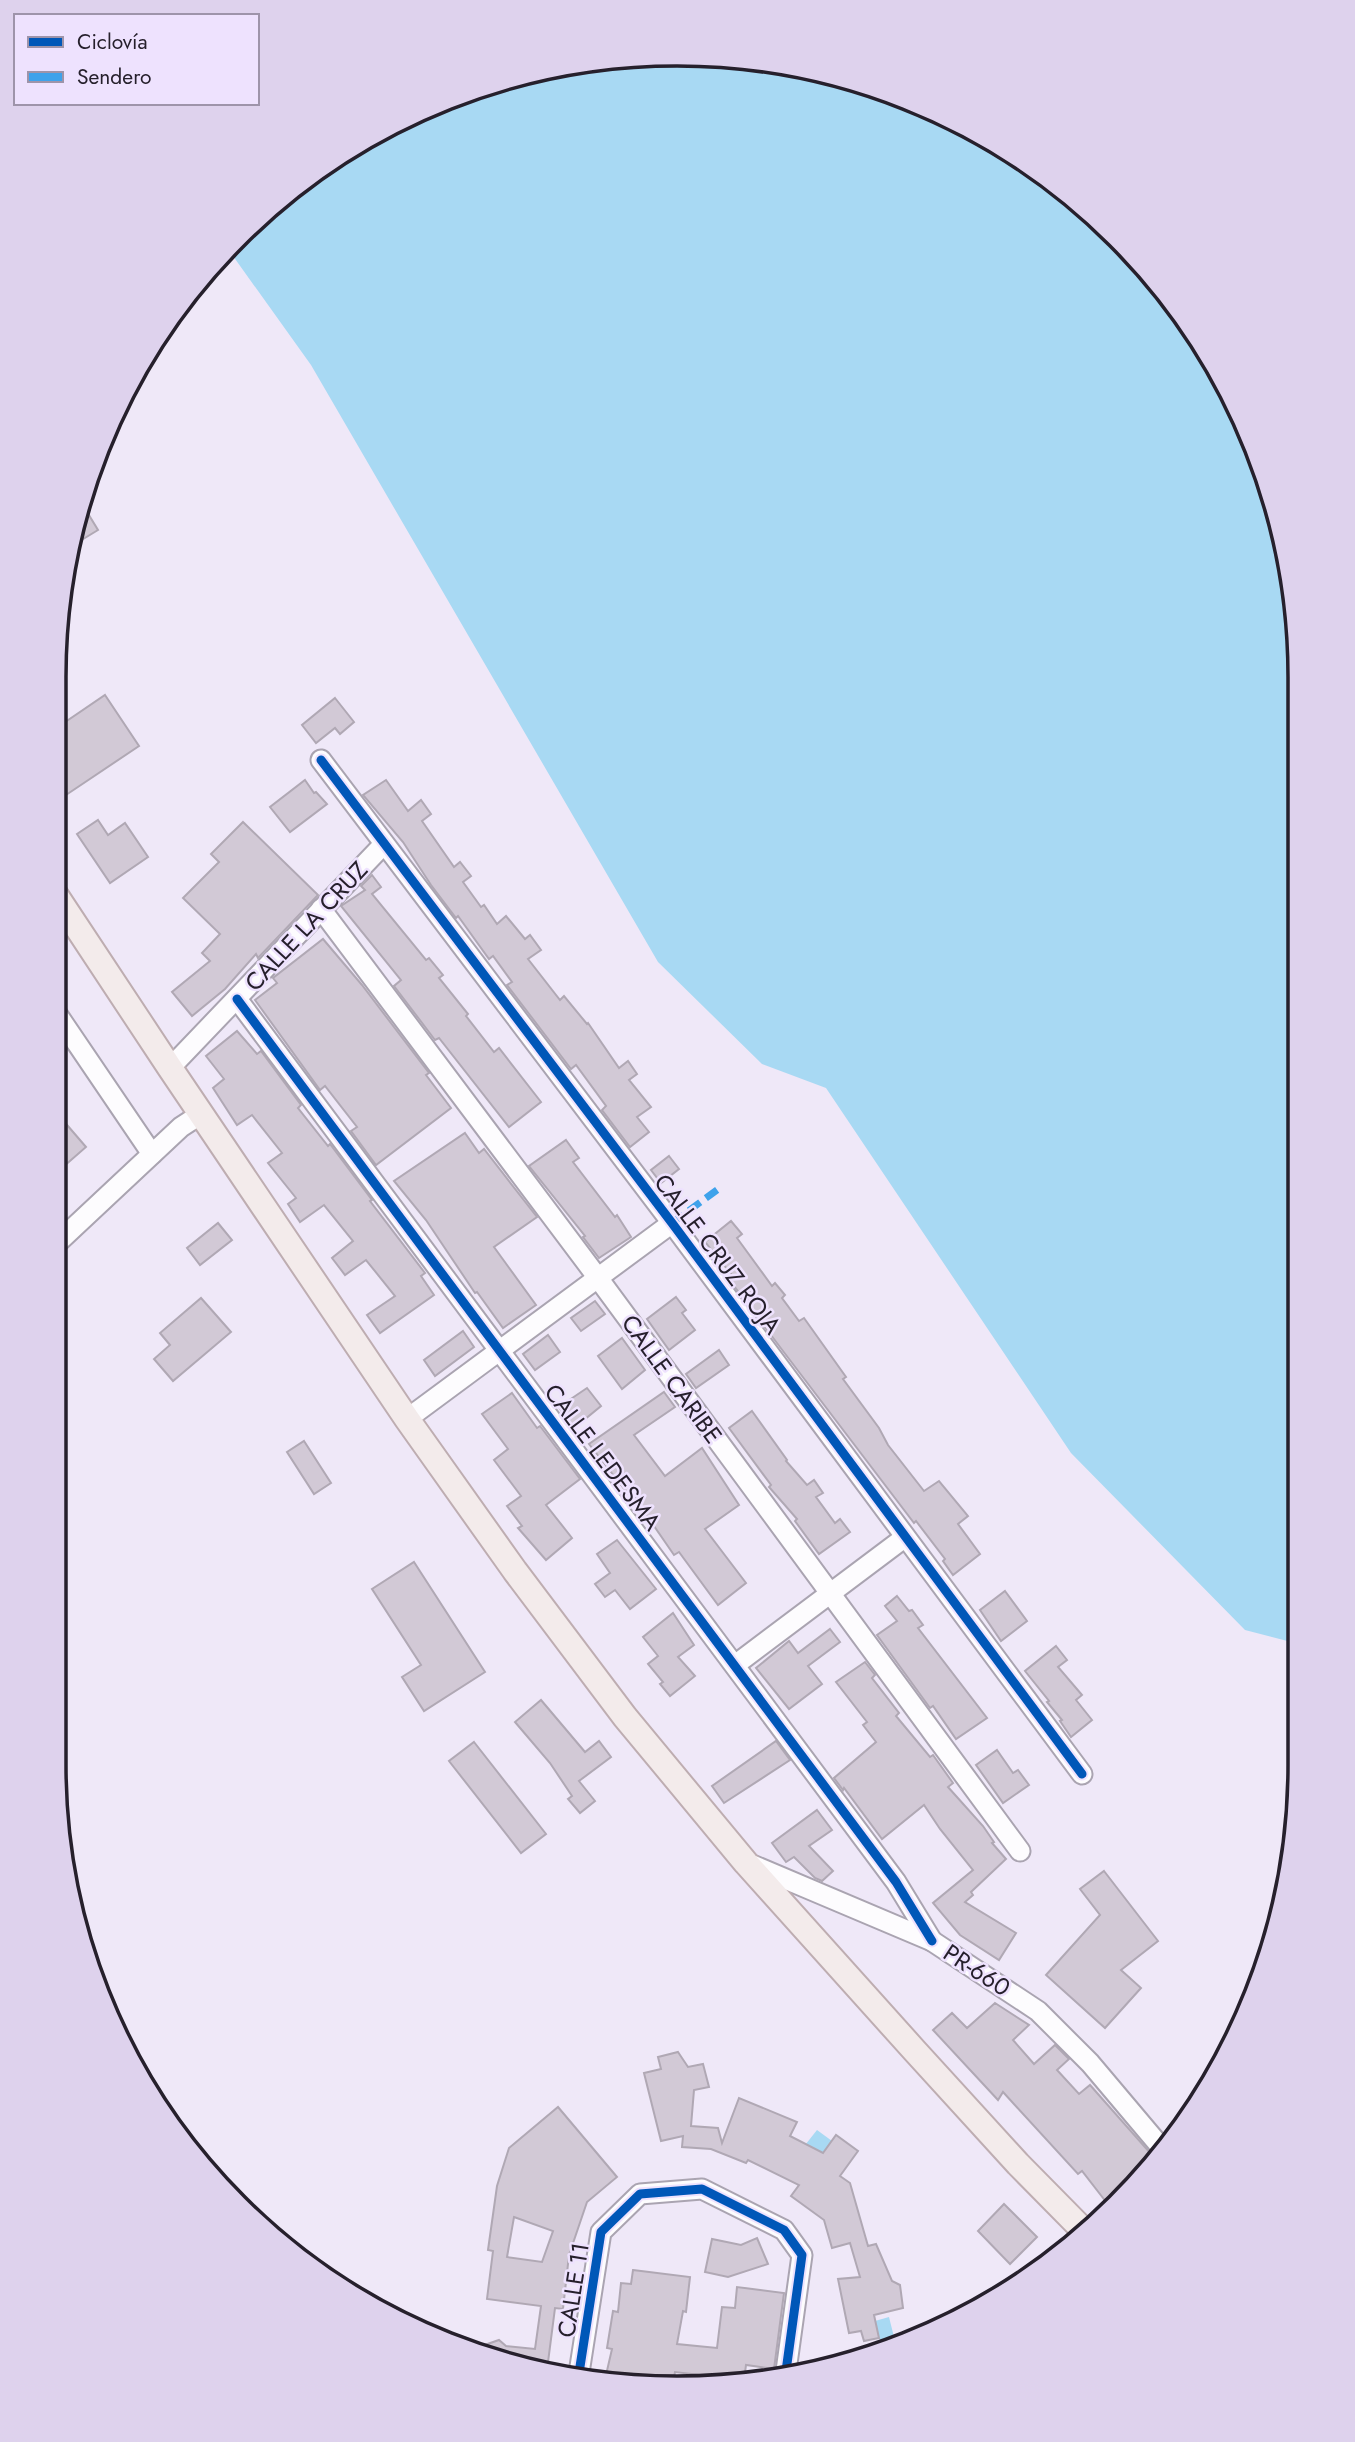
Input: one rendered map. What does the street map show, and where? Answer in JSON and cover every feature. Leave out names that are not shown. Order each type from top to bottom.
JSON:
[{"type":"main road","points":[[66,911],[407,1419],[515,1571],[625,1717],[746,1863],[1009,2154],[1078,2225]]},
{"type":"street","name":"CALLE CRUZ ROJA","points":[[321,760],[672,1223],[1082,1774]]},
{"type":"street","name":"CALLE LA CRUZ","points":[[170,1068],[384,844]]},
{"type":"street","name":"CALLE CARIBE","points":[[321,909],[598,1278],[1020,1851]]},
{"type":"street","name":"CALLE LEDESMA","points":[[237,999],[896,1882],[932,1941]]},
{"type":"street","points":[[66,1027],[152,1154]]},
{"type":"street","points":[[66,1235],[181,1126],[201,1114]]},
{"type":"street","points":[[407,1419],[672,1223]]},
{"type":"street","points":[[735,1665],[904,1538]]},
{"type":"street","name":"PR-660","points":[[746,1863],[932,1941],[1038,2011],[1090,2063],[1157,2142]]},
{"type":"street","name":"CALLE 11","points":[[580,2367],[601,2232],[640,2194],[702,2189],[784,2230],[802,2255],[787,2366]]},
{"type":"water","points":[[638,68],[717,68],[797,78],[836,87],[911,113],[983,148],[1049,193],[1110,245],[1162,306],[1207,372],[1242,444],[1256,481],[1277,558],[1287,638],[1288,1641],[1245,1630],[1071,1453],[826,1088],[762,1064],[658,962],[311,365],[234,257],[245,245],[338,169],[372,148],[444,113],[519,87],[558,78]]},
{"type":"water","points":[[817,2130],[832,2141],[814,2165],[798,2154]]},
{"type":"water","points":[[889,2317],[894,2336],[880,2341],[875,2321]]},
{"type":"building","points":[[88,514],[98,530],[82,540]]},
{"type":"building","points":[[105,695],[139,746],[66,795],[66,722]]},
{"type":"building","points":[[335,698],[354,722],[340,734],[335,728],[316,743],[302,725]]},
{"type":"building","points":[[305,780],[314,793],[327,804],[290,832],[270,807]]},
{"type":"building","points":[[386,780],[408,811],[421,800],[431,814],[422,821],[454,867],[460,862],[471,876],[463,882],[481,907],[484,905],[497,924],[506,916],[525,939],[530,935],[541,950],[528,959],[560,1000],[564,996],[588,1023],[619,1068],[628,1061],[637,1074],[629,1080],[651,1107],[637,1117],[649,1132],[630,1147],[602,1110],[606,1106],[576,1065],[571,1069],[507,985],[512,982],[493,956],[489,959],[458,916],[456,918],[431,885],[403,842],[363,795]]},
{"type":"building","points":[[98,820],[108,835],[125,823],[148,857],[110,883],[77,834]]},
{"type":"building","points":[[243,822],[318,895],[258,958],[256,954],[225,989],[192,1016],[172,992],[210,961],[202,953],[220,934],[183,898],[219,862],[211,854]]},
{"type":"building","points":[[372,875],[381,887],[372,894],[426,960],[429,958],[443,975],[439,978],[494,1052],[499,1048],[541,1102],[509,1127],[439,1038],[435,1040],[394,986],[401,980],[341,906],[365,890],[361,886]]},
{"type":"building","points":[[323,939],[429,1073],[426,1075],[451,1108],[376,1165],[351,1131],[357,1127],[325,1086],[320,1090],[255,1000],[277,983],[273,978]]},
{"type":"building","points":[[237,1031],[257,1054],[261,1051],[301,1105],[298,1108],[328,1146],[330,1144],[425,1273],[421,1276],[434,1295],[380,1333],[367,1315],[395,1296],[366,1260],[345,1275],[332,1258],[353,1241],[324,1205],[300,1222],[288,1204],[296,1198],[268,1163],[282,1153],[252,1115],[237,1125],[213,1088],[224,1079],[206,1056]]},
{"type":"building","points":[[66,1124],[86,1147],[66,1164]]},
{"type":"building","points":[[465,1133],[479,1153],[484,1149],[537,1217],[494,1247],[536,1305],[503,1328],[477,1292],[475,1293],[426,1220],[394,1181]]},
{"type":"building","points":[[566,1140],[579,1158],[573,1162],[615,1217],[617,1215],[631,1237],[599,1258],[583,1237],[585,1236],[529,1166]]},
{"type":"building","points":[[669,1156],[679,1169],[661,1183],[651,1170]]},
{"type":"building","points":[[731,1221],[742,1234],[737,1238],[772,1286],[775,1283],[785,1295],[782,1298],[799,1321],[804,1318],[846,1377],[843,1379],[879,1428],[888,1445],[924,1491],[939,1481],[968,1516],[958,1524],[980,1554],[953,1575],[943,1561],[945,1559],[916,1521],[914,1523],[783,1351],[728,1278],[732,1275],[705,1242]]},
{"type":"building","points":[[218,1223],[232,1240],[200,1265],[187,1248]]},
{"type":"building","points":[[676,1297],[686,1310],[682,1313],[695,1330],[669,1350],[647,1319]]},
{"type":"building","points":[[201,1298],[231,1332],[173,1381],[154,1359],[170,1345],[160,1333]]},
{"type":"building","points":[[595,1301],[605,1314],[581,1331],[571,1318]]},
{"type":"building","points":[[463,1331],[474,1347],[435,1376],[424,1360]]},
{"type":"building","points":[[548,1335],[560,1352],[535,1370],[523,1354]]},
{"type":"building","points":[[622,1338],[645,1370],[622,1389],[598,1356]]},
{"type":"building","points":[[719,1350],[729,1365],[696,1388],[686,1374]]},
{"type":"building","points":[[587,1388],[601,1406],[573,1429],[559,1407]]},
{"type":"building","points":[[664,1392],[675,1407],[634,1435],[665,1476],[702,1448],[739,1505],[705,1529],[746,1583],[718,1605],[679,1552],[674,1555],[634,1497],[632,1499],[589,1444]]},
{"type":"building","points":[[512,1393],[580,1479],[546,1505],[572,1538],[546,1560],[518,1528],[522,1526],[507,1506],[521,1496],[494,1460],[508,1449],[482,1414]]},
{"type":"building","points":[[752,1411],[786,1461],[807,1485],[814,1480],[823,1493],[816,1497],[835,1523],[840,1519],[850,1532],[819,1554],[795,1521],[797,1519],[769,1487],[771,1485],[729,1428]]},
{"type":"building","points":[[304,1441],[331,1483],[314,1494],[287,1452]]},
{"type":"building","points":[[617,1540],[656,1589],[630,1609],[615,1590],[605,1597],[595,1584],[610,1573],[597,1554]]},
{"type":"building","points":[[414,1562],[485,1672],[424,1711],[402,1677],[421,1665],[372,1589]]},
{"type":"building","points":[[1005,1591],[1027,1621],[1001,1641],[980,1610]]},
{"type":"building","points":[[897,1596],[909,1611],[912,1610],[923,1625],[918,1628],[987,1718],[956,1739],[877,1635],[897,1621],[885,1606]]},
{"type":"building","points":[[673,1613],[694,1645],[678,1657],[695,1676],[670,1696],[660,1684],[663,1682],[648,1664],[658,1656],[643,1637]]},
{"type":"building","points":[[830,1629],[840,1642],[808,1666],[822,1684],[789,1709],[756,1668],[789,1641],[798,1653]]},
{"type":"building","points":[[1056,1646],[1067,1660],[1058,1667],[1082,1695],[1076,1700],[1092,1720],[1071,1737],[1060,1721],[1062,1720],[1047,1702],[1049,1701],[1025,1671]]},
{"type":"building","points":[[865,1662],[875,1675],[872,1678],[899,1713],[896,1716],[930,1757],[933,1755],[953,1783],[948,1787],[983,1826],[994,1842],[992,1843],[1006,1859],[971,1892],[973,1895],[965,1902],[1016,1933],[999,1960],[960,1935],[933,1903],[973,1870],[924,1805],[882,1839],[834,1778],[876,1742],[863,1725],[867,1722],[836,1682]]},
{"type":"building","points":[[541,1700],[585,1752],[599,1741],[611,1757],[579,1781],[595,1801],[580,1813],[568,1799],[572,1796],[550,1763],[515,1722]]},
{"type":"building","points":[[776,1741],[790,1760],[724,1803],[712,1786]]},
{"type":"building","points":[[474,1742],[546,1834],[521,1853],[449,1761]]},
{"type":"building","points":[[997,1750],[1013,1773],[1018,1770],[1029,1785],[1003,1803],[976,1765]]},
{"type":"building","points":[[817,1810],[832,1830],[809,1846],[833,1871],[822,1881],[815,1878],[794,1857],[786,1862],[772,1843]]},
{"type":"building","points":[[1104,1871],[1158,1941],[1121,1970],[1141,1988],[1105,2028],[1046,1975],[1100,1915],[1080,1889]]},
{"type":"building","points":[[995,2003],[1029,2025],[1013,2040],[1034,2064],[1055,2045],[1069,2059],[1057,2070],[1079,2094],[1090,2085],[1149,2152],[1105,2201],[1082,2171],[1078,2174],[1003,2092],[998,2100],[933,2030],[952,2013],[967,2028]]},
{"type":"building","points":[[678,2052],[688,2067],[703,2064],[709,2087],[694,2090],[691,2126],[718,2128],[722,2143],[739,2098],[797,2122],[790,2136],[823,2153],[836,2135],[858,2151],[840,2176],[850,2183],[868,2246],[876,2244],[892,2281],[900,2285],[903,2308],[874,2315],[879,2338],[864,2341],[861,2331],[849,2333],[838,2279],[860,2277],[850,2243],[832,2248],[824,2220],[791,2196],[799,2185],[748,2160],[746,2163],[711,2149],[682,2147],[683,2136],[661,2141],[644,2073],[661,2069],[658,2057]]},
{"type":"building","points":[[558,2107],[617,2177],[587,2202],[569,2255],[563,2309],[555,2308],[548,2362],[486,2345],[499,2340],[506,2346],[535,2349],[541,2306],[487,2299],[493,2251],[488,2250],[497,2186],[509,2148]],"holes":[[[514,2217],[553,2231],[542,2262],[507,2257]]]},
{"type":"building","points":[[1004,2204],[1037,2237],[1010,2264],[978,2231]]},
{"type":"building","points":[[757,2238],[768,2264],[728,2277],[705,2272],[712,2239],[741,2245]]},
{"type":"building","points":[[633,2270],[690,2277],[686,2312],[683,2311],[677,2344],[717,2348],[722,2307],[735,2308],[737,2287],[784,2293],[774,2367],[746,2365],[745,2371],[700,2375],[675,2372],[674,2376],[607,2371],[612,2349],[607,2348],[613,2311],[618,2312],[621,2283],[631,2284]]},
{"type":"marked path","points":[[672,1223],[721,1187]]},
{"type":"cycle path","points":[[321,760],[672,1223],[1082,1774]]},
{"type":"cycle path","points":[[237,999],[896,1882],[932,1941]]},
{"type":"cycle path","points":[[580,2367],[601,2232],[640,2194],[702,2189],[784,2230],[802,2255],[787,2366]]}]
